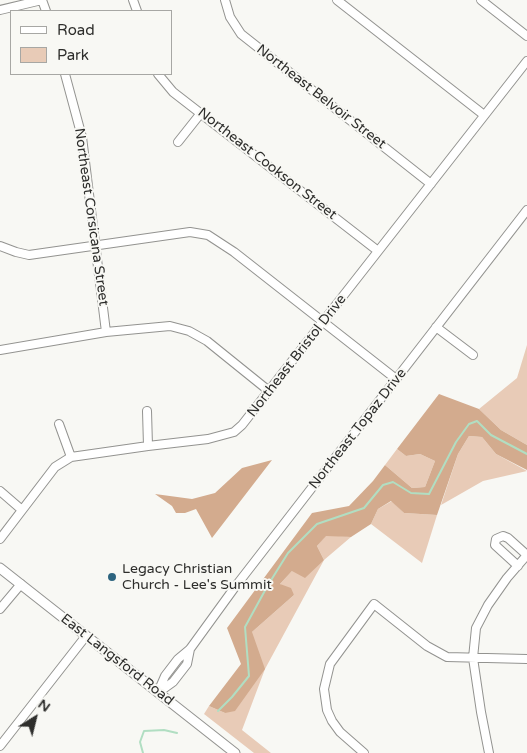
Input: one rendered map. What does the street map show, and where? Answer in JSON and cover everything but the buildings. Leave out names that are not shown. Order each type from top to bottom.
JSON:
[{"type":"street","points":[[0,10],[42,0]]},
{"type":"street","name":"Northeast Belvoir Street","points":[[225,0],[230,17],[240,34],[431,184]]},
{"type":"street","points":[[338,0],[484,115]]},
{"type":"street","points":[[481,0],[527,36]]},
{"type":"street","name":"Northeast Bristol Drive","points":[[0,539],[54,468],[71,457],[208,439],[234,432],[242,425],[527,61]]},
{"type":"street","name":"Northeast Corsicana Street","points":[[66,75],[82,137],[97,245],[106,332]]},
{"type":"street","name":"Northeast Cookson Street","points":[[159,75],[173,92],[378,251]]},
{"type":"street","points":[[178,142],[201,113]]},
{"type":"street","name":"Northeast Topaz Drive","points":[[158,692],[173,682],[187,664],[190,650],[235,587],[527,210]]},
{"type":"street","points":[[0,246],[29,255],[190,232],[208,236],[234,252],[396,380]]},
{"type":"street","points":[[0,350],[106,332],[170,326],[189,331],[207,342],[269,391]]},
{"type":"street","points":[[436,327],[473,355]]},
{"type":"street","points":[[147,411],[148,446]]},
{"type":"street","points":[[59,424],[71,457]]},
{"type":"street","points":[[0,492],[22,510]]},
{"type":"street","points":[[489,753],[473,658],[476,628],[481,616],[507,578],[518,566],[527,555],[503,536],[496,539],[495,545],[518,566]]},
{"type":"street","name":"East Langsford Road","points":[[0,568],[235,753]]},
{"type":"street","points":[[0,609],[21,584]]},
{"type":"street","points":[[364,753],[340,732],[332,721],[327,710],[324,689],[330,664],[374,604],[427,646],[447,657],[527,659]]},
{"type":"street","points":[[0,746],[86,636]]},
{"type":"green space","points":[[527,345],[527,445],[501,430],[479,409],[517,378]]},
{"type":"green space","points":[[469,436],[482,437],[496,454],[527,471],[483,481],[441,505],[458,454]]},
{"type":"green space","points":[[397,449],[406,456],[420,454],[435,461],[425,487],[412,488],[385,465]]},
{"type":"green space","points":[[392,501],[404,513],[437,515],[422,563],[371,524],[378,509]]},
{"type":"green space","points":[[326,535],[351,537],[324,560],[317,546]]},
{"type":"green space","points":[[324,560],[265,669],[242,730],[271,753],[254,753],[204,714],[209,706],[225,713],[252,632],[294,595],[280,584],[292,571]]},
{"type":"shaded area","points":[[439,394],[479,409],[501,430],[527,445],[527,470],[496,454],[482,437],[469,436],[458,454],[437,515],[404,513],[391,501],[378,509],[371,524],[351,537],[326,536],[317,546],[324,560],[305,578],[292,571],[280,584],[291,588],[294,595],[252,632],[265,669],[235,711],[225,713],[209,706],[241,664],[227,628],[312,513],[349,506],[373,481],[385,465],[412,488],[425,487],[435,461],[420,454],[406,456],[397,449]]},
{"type":"shaded area","points":[[272,460],[212,538],[196,509],[185,513],[176,513],[172,506],[155,494],[192,499],[215,493],[242,468]]},
{"type":"waterway","points":[[218,711],[249,676],[245,627],[288,553],[317,524],[364,508],[383,485],[393,482],[411,493],[429,494],[456,442],[469,424],[477,421],[491,435],[527,454]]},
{"type":"waterway","points":[[143,753],[140,742],[144,731],[164,730],[177,733]]},
{"type":"place","name":"Legacy Christian Church - Lee's Summit","points":[[112,577]]}]
